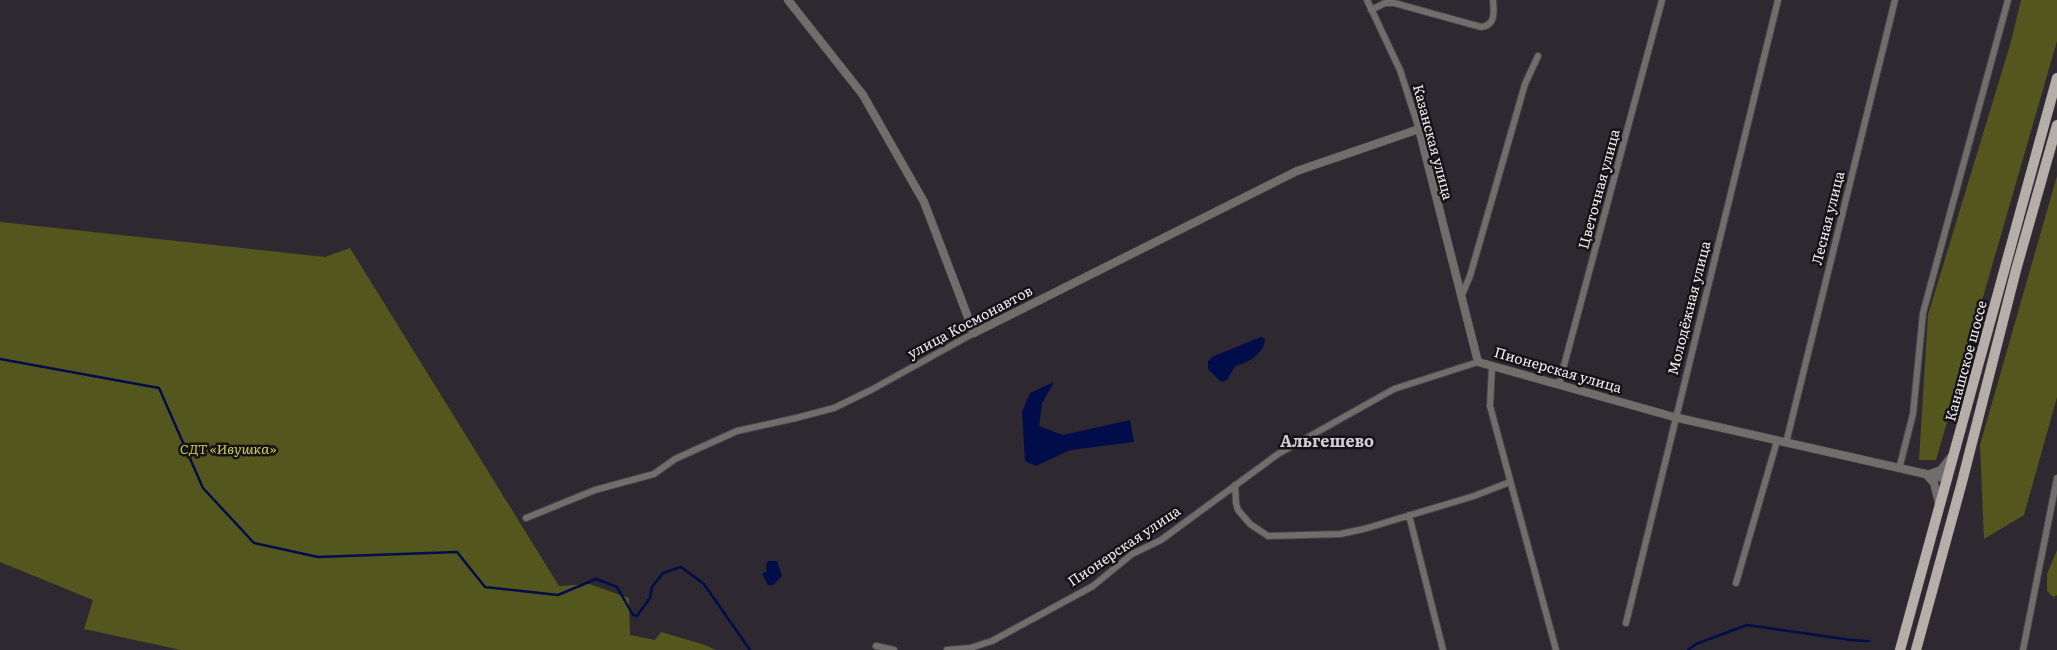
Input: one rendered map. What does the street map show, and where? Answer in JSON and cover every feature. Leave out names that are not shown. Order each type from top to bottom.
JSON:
[{"type":"main road","name":"Канашское шоссе","points":[[1900,650],[1958,445],[2057,78]]},
{"type":"main road","name":"Канашское шоссе","points":[[1916,650],[1962,482],[2016,270],[2057,125]]},
{"type":"main road","name":"Пионерская улица","points":[[1948,479],[1962,482]]},
{"type":"street","points":[[788,0],[863,95],[924,202],[974,332]]},
{"type":"street","name":"Казанская улица","points":[[1367,0],[1400,70],[1419,129],[1478,362]]},
{"type":"street","points":[[1371,10],[1386,3],[1394,3],[1481,27],[1487,26],[1492,22],[1494,12],[1493,0]]},
{"type":"street","name":"Цветочная улица","points":[[1559,384],[1662,0]]},
{"type":"street","name":"Молодёжная улица","points":[[1626,623],[1674,418],[1778,0]]},
{"type":"street","name":"Лесная улица","points":[[1786,443],[1895,0]]},
{"type":"street","points":[[1899,468],[1913,414],[1924,313],[2008,0]]},
{"type":"street","points":[[1461,296],[1472,267],[1525,84],[1538,56]]},
{"type":"street","name":"улица Космонавтов","points":[[526,518],[595,490],[654,474],[675,459],[737,431],[834,408],[871,390],[974,332],[1297,171],[1419,129]]},
{"type":"street","name":"Пионерская улица","points":[[947,650],[970,648],[992,641],[1093,586],[1132,554],[1144,546],[1161,540],[1278,454],[1394,389],[1478,362],[1674,418],[1948,479]]},
{"type":"street","points":[[1492,366],[1490,406],[1556,650]]},
{"type":"street","points":[[1736,583],[1776,441]]},
{"type":"street","points":[[1940,508],[1934,483],[1926,474],[1942,470],[1958,445]]},
{"type":"street","points":[[2024,650],[2057,478]]},
{"type":"street","points":[[1235,485],[1238,510],[1250,524],[1268,536],[1340,534],[1364,529],[1474,496],[1510,482]]},
{"type":"street","points":[[1408,515],[1443,650]]},
{"type":"street","points":[[876,646],[894,650]]},
{"type":"green space","points":[[2021,0],[2057,0],[2057,41],[1936,460],[1919,460],[1928,315],[2010,45]]},
{"type":"green space","points":[[2057,176],[2057,397],[2024,515],[1984,539],[1980,445]]},
{"type":"green space","name":"СДТ «Ивушка»","points":[[0,222],[325,257],[350,248],[559,586],[589,584],[629,598],[630,635],[655,640],[661,632],[716,650],[181,650],[84,629],[93,600],[0,562]]},
{"type":"green space","points":[[2057,550],[2057,595],[2053,597],[2047,591],[2047,574]]},
{"type":"shaded area","points":[[1261,337],[1265,339],[1262,349],[1250,360],[1235,366],[1227,380],[1221,382],[1208,369],[1208,361],[1214,356]]},
{"type":"shaded area","points":[[1054,382],[1042,403],[1039,426],[1063,435],[1130,420],[1134,442],[1070,450],[1036,466],[1025,461],[1022,412],[1030,393]]},
{"type":"shaded area","points":[[768,561],[777,561],[782,576],[773,585],[768,585],[762,574],[767,571],[766,565]]},
{"type":"waterway","points":[[0,359],[159,388],[203,488],[254,543],[318,557],[457,552],[485,587],[558,595],[596,579],[617,587],[633,615],[637,616],[650,598],[652,587],[663,573],[681,567],[704,584],[750,650]]},
{"type":"waterway","points":[[1688,650],[1696,644],[1747,625],[1869,641]]},
{"type":"district","name":"Альгешево","points":[[1327,441]]}]
